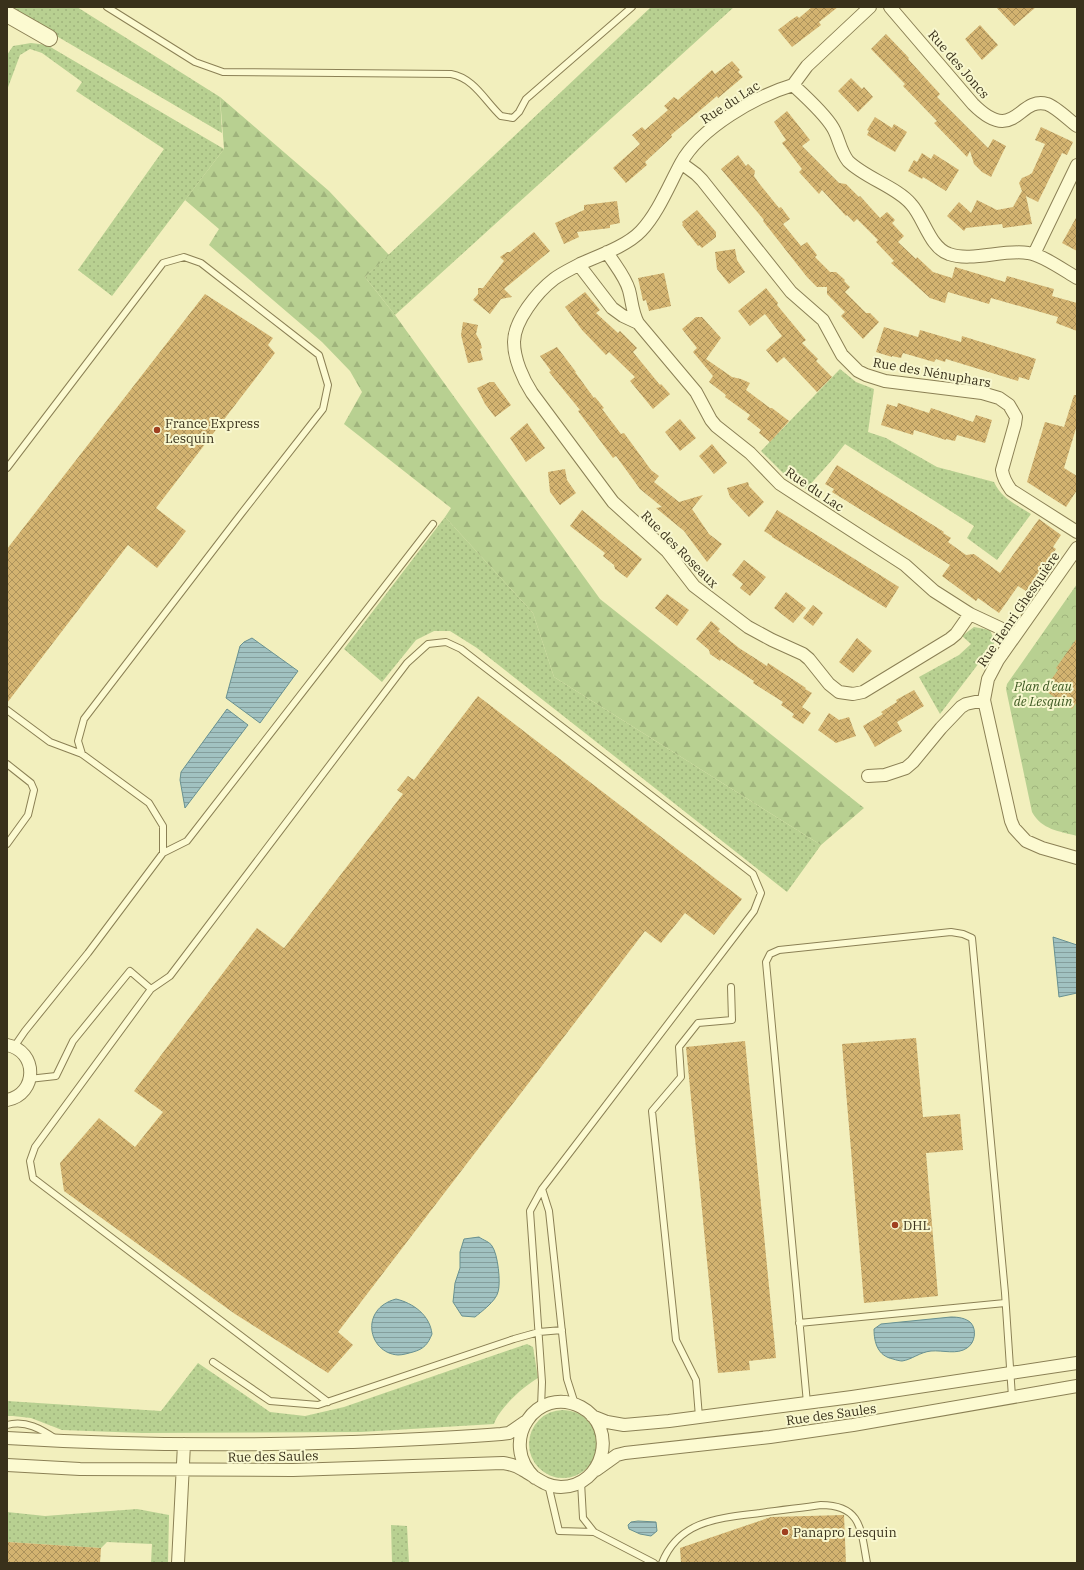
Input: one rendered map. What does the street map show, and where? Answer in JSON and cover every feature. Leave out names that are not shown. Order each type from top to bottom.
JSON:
[{"type":"street","points":[[870,7],[807,66],[793,85],[831,124],[844,156],[848,162],[910,202],[934,243],[942,252],[957,256],[1022,252],[1034,254],[1077,278]]},
{"type":"street","name":"Rue des Joncs","points":[[890,7],[973,104],[986,115],[997,120],[1007,121],[1011,120],[1032,106],[1042,104],[1051,106],[1077,126]]},
{"type":"street","points":[[8,17],[49,38]]},
{"type":"street","name":"Rue du Lac","points":[[638,323],[623,316],[612,308],[579,265],[626,243],[641,231],[663,196],[681,163],[697,141],[730,116],[765,94],[793,85]]},
{"type":"street","name":"Rue des Nénuphars","points":[[681,163],[702,180],[791,292],[823,320],[842,355],[858,371],[885,381],[982,393],[999,398],[1009,405],[1016,417],[1002,470],[1006,484],[1011,490],[1077,532]]},
{"type":"street","points":[[1034,254],[1077,165]]},
{"type":"street","name":"Rue du Lac","points":[[607,252],[626,282],[629,289],[634,315],[638,323],[696,392],[716,426],[750,453],[780,484],[906,565],[934,591],[970,614],[1015,635]]},
{"type":"street","name":"Rue des Roseaux","points":[[579,265],[563,273],[547,285],[522,316],[514,342],[518,363],[532,393],[613,502],[667,551],[694,586],[748,627],[810,659],[833,688],[846,694],[863,692],[950,639],[956,634],[970,614]]},
{"type":"street","name":"Rue Henri Ghesquière","points":[[1077,548],[991,670],[986,686],[984,700],[1007,810],[1014,828],[1026,841],[1034,845],[1077,858]]},
{"type":"street","points":[[868,776],[885,775],[906,768],[922,752],[941,728],[966,704],[984,700]]},
{"type":"street","points":[[7,1100],[22,1092],[29,1079],[30,1070],[28,1060],[22,1052],[11,1046]]},
{"type":"street","name":"Rue des Saules","points":[[592,1416],[607,1422],[624,1425],[699,1417],[807,1403],[1077,1363]]},
{"type":"street","name":"Rue des Saules","points":[[7,1465],[80,1469],[293,1470],[503,1463],[522,1469],[535,1478],[548,1484],[554,1486],[568,1486],[581,1482],[617,1455],[625,1453],[725,1442],[846,1426],[1077,1386]]},
{"type":"street","name":"Rue des Saules","points":[[535,1478],[526,1468],[520,1455],[520,1434],[530,1416],[541,1408],[554,1403],[575,1404],[587,1411],[600,1427],[603,1448],[600,1462],[592,1473]]},
{"type":"street","name":"Rue des Saules","points":[[7,1438],[59,1441],[184,1444],[279,1444],[496,1435],[510,1433],[526,1422]]},
{"type":"street","points":[[178,1563],[184,1444]]},
{"type":"lane","points":[[107,7],[195,62],[208,68],[223,72],[451,74],[457,75],[470,82],[501,116],[513,118],[519,112],[526,99],[632,7]]},
{"type":"lane","points":[[7,468],[163,263],[184,257],[201,263],[318,355],[328,385],[323,409],[84,719],[78,741],[82,754]]},
{"type":"lane","points":[[11,1046],[25,1031],[88,953],[163,853],[187,841],[433,524]]},
{"type":"lane","points":[[328,1402],[33,1178],[30,1161],[35,1147],[151,989],[170,976],[407,663],[428,644],[446,642],[461,649],[753,874],[761,893],[754,911],[542,1189],[530,1211],[542,1382],[541,1408]]},
{"type":"lane","points":[[7,710],[50,742],[82,754],[149,803],[163,826],[163,853]]},
{"type":"lane","points":[[7,764],[31,782],[34,790],[28,815],[7,844]]},
{"type":"lane","points":[[807,1403],[766,962],[770,954],[779,950],[951,932],[963,934],[972,938],[1005,1293],[1012,1398]]},
{"type":"lane","points":[[29,1079],[56,1076],[73,1041],[130,971],[151,989]]},
{"type":"lane","points":[[699,1417],[696,1380],[676,1340],[652,1111],[681,1077],[679,1047],[698,1023],[732,1020],[731,987]]},
{"type":"lane","points":[[542,1189],[550,1211],[567,1379],[575,1404]]},
{"type":"lane","points":[[799,1323],[1005,1303]]},
{"type":"lane","points":[[214,1362],[270,1401],[318,1405],[539,1332],[562,1330]]},
{"type":"lane","points":[[7,1425],[15,1424],[34,1426],[59,1441]]},
{"type":"lane","points":[[581,1482],[583,1518],[594,1532],[654,1563]]},
{"type":"lane","points":[[548,1484],[559,1531],[594,1532]]},
{"type":"lane","points":[[662,1563],[669,1548],[683,1534],[701,1524],[717,1518],[821,1505],[833,1505],[841,1508],[854,1517],[860,1525],[867,1563]]},
{"type":"green space","points":[[7,7],[77,7],[220,97],[222,133]]},
{"type":"green space","points":[[651,7],[734,7],[395,315],[365,277]]},
{"type":"green space","points":[[31,43],[47,45],[224,149],[112,296],[78,270],[164,149],[76,91],[82,82],[42,53],[30,49],[20,55],[7,90],[7,55],[13,46]]},
{"type":"green space","points":[[220,97],[329,191],[389,255],[365,277],[395,315],[600,599],[864,808],[821,845],[554,677],[533,613],[445,517],[451,508],[344,424],[362,392],[350,371],[322,342],[209,245],[219,229],[185,200],[224,149]]},
{"type":"green space","points":[[840,369],[856,382],[874,389],[868,432],[886,438],[937,467],[994,482],[1005,497],[1031,514],[997,560],[967,538],[974,526],[845,444],[806,489],[788,478],[761,451]]},
{"type":"green space","points":[[445,517],[533,613],[554,677],[821,845],[787,892],[477,648],[450,631],[434,631],[416,640],[382,682],[344,649]]},
{"type":"green space","name":"Plan d'eau de Lesquin","points":[[1077,584],[1077,836],[1057,831],[1046,826],[1036,818],[1032,812],[1006,689],[1007,684]]},
{"type":"green space","points":[[974,627],[990,630],[995,642],[940,714],[919,677],[959,655],[971,644],[962,636]]},
{"type":"green space","points":[[527,1344],[533,1347],[538,1378],[526,1386],[506,1405],[494,1424],[361,1432],[142,1433],[62,1430],[31,1418],[7,1416],[7,1401],[161,1411],[198,1363],[270,1412],[305,1416],[344,1407]]},
{"type":"green space","points":[[563,1410],[576,1413],[587,1420],[594,1431],[597,1444],[594,1457],[587,1468],[576,1475],[563,1478],[550,1475],[539,1468],[532,1457],[529,1444],[532,1431],[539,1420],[550,1413]]},
{"type":"green space","points":[[137,1509],[169,1515],[168,1563],[151,1563],[152,1544],[107,1542],[101,1548],[7,1542],[7,1512],[45,1516]]},
{"type":"green space","points":[[391,1525],[407,1526],[409,1563],[392,1563]]},
{"type":"water","points":[[252,638],[298,671],[260,723],[226,698],[240,646]]},
{"type":"water","points":[[227,709],[248,725],[185,808],[180,780],[181,772]]},
{"type":"water","points":[[1053,937],[1077,945],[1077,993],[1059,997]]},
{"type":"water","points":[[479,1237],[490,1243],[496,1255],[499,1288],[497,1295],[491,1303],[475,1317],[462,1316],[453,1302],[455,1283],[460,1268],[460,1252],[464,1239]]},
{"type":"water","points":[[396,1299],[409,1303],[420,1311],[428,1321],[432,1334],[429,1341],[423,1348],[400,1355],[388,1352],[380,1347],[374,1339],[372,1330],[372,1321],[376,1312],[384,1304]]},
{"type":"water","points":[[951,1317],[969,1321],[973,1326],[974,1336],[972,1343],[963,1350],[954,1352],[927,1352],[901,1361],[884,1355],[880,1352],[876,1344],[874,1329],[881,1324]]},
{"type":"water","points":[[631,1522],[656,1522],[657,1531],[651,1536],[640,1534],[629,1529],[628,1525]]},
{"type":"building","points":[[812,7],[838,7],[819,22],[821,25],[792,47],[778,30],[797,16],[799,18]]},
{"type":"building","points":[[996,7],[1036,7],[1014,26]]},
{"type":"building","points":[[980,25],[998,45],[982,60],[965,39]]},
{"type":"building","points":[[886,34],[940,94],[937,97],[988,148],[993,139],[1006,146],[991,177],[982,172],[974,164],[970,151],[967,157],[934,123],[937,121],[903,86],[905,84],[871,49]]},
{"type":"building","points":[[732,61],[740,70],[738,72],[743,77],[718,98],[717,96],[671,135],[672,137],[645,162],[647,165],[626,183],[613,168],[640,144],[632,135],[642,127],[645,130],[668,110],[664,106],[674,97],[678,100],[712,70],[715,74]]},
{"type":"building","points":[[851,78],[862,89],[864,87],[873,97],[858,112],[838,91]]},
{"type":"building","points":[[787,111],[810,140],[802,146],[839,183],[846,184],[859,197],[860,196],[880,218],[887,212],[895,220],[892,223],[904,236],[898,242],[933,272],[952,278],[955,267],[1005,282],[1007,276],[1054,289],[1052,296],[1077,303],[1077,331],[1056,323],[1058,317],[991,298],[989,304],[948,292],[945,303],[930,298],[891,263],[894,261],[876,242],[878,240],[857,219],[854,222],[847,215],[846,216],[822,190],[819,194],[799,172],[802,169],[782,143],[786,140],[774,122]]},
{"type":"building","points":[[875,117],[892,128],[894,124],[907,132],[895,152],[867,135],[869,131],[867,130]]},
{"type":"building","points":[[1041,127],[1073,142],[1067,155],[1062,153],[1038,202],[1026,196],[1032,224],[1003,228],[1002,224],[966,228],[964,231],[947,216],[959,202],[971,213],[977,200],[997,210],[1013,207],[1022,191],[1019,183],[1022,178],[1032,173],[1045,144],[1035,140]]},
{"type":"building","points":[[922,153],[931,159],[934,154],[959,170],[946,191],[923,177],[922,179],[908,171],[914,160],[917,162]]},
{"type":"building","points":[[738,155],[746,166],[748,164],[755,171],[754,176],[758,182],[790,219],[783,224],[801,246],[807,242],[817,255],[815,257],[830,272],[836,272],[845,280],[844,281],[850,287],[845,292],[866,313],[870,313],[879,322],[863,339],[841,316],[845,312],[827,294],[827,287],[817,287],[807,277],[763,221],[764,220],[721,169]]},
{"type":"building","points":[[617,201],[620,223],[610,225],[610,228],[577,232],[579,237],[564,244],[555,223],[584,210],[584,205]]},
{"type":"building","points":[[697,210],[716,232],[716,237],[702,248],[699,245],[698,246],[682,225],[682,222]]},
{"type":"building","points":[[1077,216],[1077,251],[1062,243]]},
{"type":"building","points":[[534,232],[550,251],[504,289],[512,297],[501,299],[490,314],[473,300],[478,294],[478,288],[483,288],[504,261],[500,257],[507,252],[510,252]]},
{"type":"building","points":[[735,249],[737,260],[745,272],[729,284],[717,269],[715,252]]},
{"type":"building","points":[[664,273],[671,306],[649,311],[646,300],[643,301],[638,278]]},
{"type":"building","points":[[766,288],[778,303],[777,305],[806,340],[802,343],[818,359],[816,361],[832,377],[817,392],[784,357],[777,363],[766,350],[782,336],[765,314],[750,326],[738,311]]},
{"type":"building","points":[[585,292],[600,310],[596,313],[618,333],[620,331],[637,348],[633,352],[660,385],[661,384],[670,394],[653,409],[630,381],[635,377],[609,352],[606,355],[582,330],[565,307]]},
{"type":"building","name":"France Express Lesquin","points":[[205,294],[273,338],[268,345],[275,353],[156,508],[186,531],[173,548],[157,568],[128,545],[7,703],[7,549]]},
{"type":"building","points":[[696,317],[702,317],[721,338],[706,359],[732,377],[750,383],[746,390],[789,421],[770,442],[759,433],[761,430],[747,419],[750,415],[725,397],[726,395],[709,382],[713,376],[693,352],[697,348],[682,329]]},
{"type":"building","points":[[463,322],[478,325],[476,334],[482,348],[480,349],[483,360],[468,363],[461,335]]},
{"type":"building","points":[[884,327],[918,337],[920,330],[961,342],[962,336],[1036,359],[1029,380],[1019,377],[1018,381],[946,359],[945,362],[936,359],[934,362],[903,353],[901,358],[892,357],[876,352]]},
{"type":"building","points":[[557,347],[594,398],[595,397],[604,408],[602,409],[621,434],[624,433],[651,470],[659,476],[654,482],[679,502],[703,495],[692,509],[709,534],[722,544],[707,562],[684,531],[656,508],[662,507],[640,489],[616,456],[613,458],[578,411],[580,410],[549,372],[551,371],[540,356]]},
{"type":"building","points":[[490,382],[494,382],[511,405],[495,417],[485,404],[477,388]]},
{"type":"building","points":[[1074,395],[1077,395],[1077,425],[1064,468],[1077,476],[1077,490],[1066,507],[1027,482],[1045,422],[1064,427]]},
{"type":"building","points":[[898,403],[929,413],[931,408],[973,422],[976,415],[992,420],[985,443],[957,435],[955,441],[946,440],[914,430],[913,435],[881,425],[887,404],[897,407]]},
{"type":"building","points":[[680,419],[696,438],[680,451],[665,432]]},
{"type":"building","points":[[527,423],[545,448],[526,462],[510,438]]},
{"type":"building","points":[[712,444],[727,463],[714,474],[699,456]]},
{"type":"building","points":[[837,465],[944,532],[943,533],[951,538],[948,542],[966,555],[974,554],[1000,573],[1039,519],[1061,535],[1053,547],[1056,549],[1026,591],[1018,586],[999,613],[978,598],[976,601],[942,576],[950,565],[832,492],[834,489],[825,484]]},
{"type":"building","points":[[565,469],[567,480],[576,493],[560,505],[550,492],[548,472]]},
{"type":"building","points":[[748,482],[749,486],[764,502],[749,517],[730,497],[727,488]]},
{"type":"building","points":[[582,510],[642,559],[627,578],[615,569],[614,565],[603,556],[605,553],[570,526]]},
{"type":"building","points":[[777,510],[899,587],[886,608],[764,531]]},
{"type":"building","points":[[744,560],[766,577],[750,596],[740,588],[743,584],[732,575]]},
{"type":"building","points":[[786,592],[806,608],[793,623],[774,608]]},
{"type":"building","points":[[667,594],[689,610],[677,626],[655,608]]},
{"type":"building","points":[[813,605],[823,613],[813,626],[803,618]]},
{"type":"building","points":[[711,621],[720,629],[718,631],[739,648],[767,666],[768,663],[812,693],[802,707],[811,713],[803,724],[792,717],[794,714],[781,705],[783,702],[753,683],[754,681],[721,659],[720,661],[710,654],[709,650],[696,639]]},
{"type":"building","points":[[857,638],[872,651],[853,673],[839,662]]},
{"type":"building","points":[[1077,638],[1077,702],[1072,709],[1044,690],[1058,670],[1056,668]]},
{"type":"building","points":[[914,690],[924,706],[897,722],[902,731],[875,747],[863,726],[883,714],[881,712],[897,702],[896,700]]},
{"type":"building","points":[[478,696],[742,899],[714,935],[685,913],[661,943],[645,931],[338,1332],[353,1345],[328,1373],[235,1314],[64,1191],[60,1163],[99,1118],[135,1147],[163,1112],[134,1091],[257,928],[284,948],[403,794],[397,790],[408,776],[414,780]]},
{"type":"building","points":[[829,713],[839,720],[849,717],[856,736],[836,743],[818,730]]},
{"type":"building","name":"DHL","points":[[916,1038],[923,1117],[960,1114],[963,1150],[926,1153],[938,1296],[864,1303],[842,1044]]},
{"type":"building","points":[[745,1041],[776,1358],[749,1361],[750,1370],[718,1373],[686,1047]]},
{"type":"building","name":"Panapro Lesquin","points":[[844,1515],[846,1563],[681,1563],[680,1548],[771,1517]]},
{"type":"building","points":[[7,1542],[101,1548],[100,1563],[7,1563]]},
{"type":"place","name":"France Express Lesquin","points":[[157,430]]},
{"type":"place","name":"DHL","points":[[895,1225]]},
{"type":"place","name":"Panapro Lesquin","points":[[785,1532]]}]
